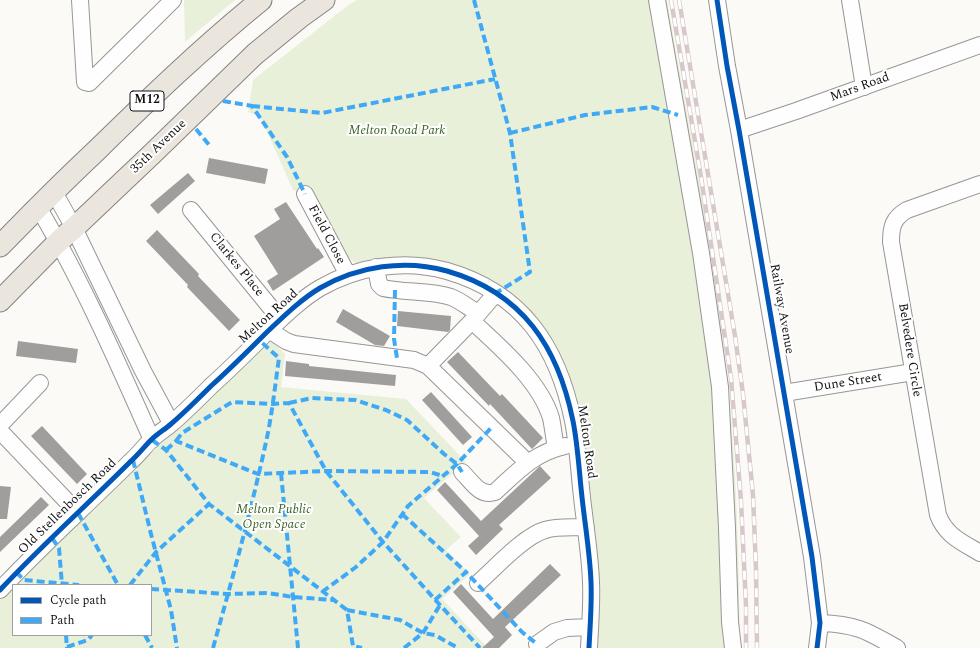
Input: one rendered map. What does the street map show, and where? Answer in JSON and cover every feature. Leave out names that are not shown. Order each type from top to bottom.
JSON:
[{"type":"main road","name":"M12","points":[[0,246],[176,73],[218,35],[261,0]]},
{"type":"main road","name":"35th Avenue","points":[[0,301],[58,242],[255,54],[298,18],[324,0]]},
{"type":"street","points":[[80,0],[85,82],[89,83],[173,0]]},
{"type":"street","points":[[657,0],[701,253],[720,387],[730,622],[733,648]]},
{"type":"street","name":"Railway Avenue","points":[[717,0],[727,66],[812,557],[820,623],[816,648]]},
{"type":"street","points":[[850,0],[864,87]]},
{"type":"street","name":"Mars Road","points":[[739,130],[980,45]]},
{"type":"street","name":"Belvedere Circle","points":[[980,184],[907,210],[900,214],[894,221],[892,227],[891,242],[938,515],[951,536],[980,553]]},
{"type":"street","points":[[54,192],[74,228],[143,371],[172,423]]},
{"type":"street","name":"Field Close","points":[[305,194],[348,275]]},
{"type":"street","points":[[38,207],[58,242],[125,379],[152,440]]},
{"type":"street","name":"Clarkes Place","points":[[191,210],[286,341],[294,344],[408,359],[428,366]]},
{"type":"street","name":"Melton Road","points":[[152,440],[172,423],[275,325],[307,297],[320,288],[348,275],[376,267],[409,265],[441,269],[470,279],[496,293],[516,308],[526,318],[543,340],[550,352],[566,389],[577,443],[591,582],[589,648]]},
{"type":"street","points":[[376,267],[379,284],[383,288],[438,294],[450,297],[457,300],[475,317],[489,337],[530,379],[544,401],[550,417],[556,448]]},
{"type":"street","points":[[496,293],[428,366],[527,462]]},
{"type":"street","name":"Dune Street","points":[[784,393],[913,372]]},
{"type":"street","points":[[0,425],[40,383]]},
{"type":"street","points":[[0,431],[78,513]]},
{"type":"street","name":"Old Stellenbosch Road","points":[[0,590],[134,460],[152,440]]},
{"type":"street","points":[[462,472],[479,491],[490,494],[495,492],[527,462],[556,448],[577,443]]},
{"type":"street","points":[[478,583],[526,539],[536,533],[547,529],[586,527]]},
{"type":"street","points":[[820,623],[838,623],[859,628],[897,648]]},
{"type":"street","points":[[536,644],[554,632],[567,628],[590,627]]},
{"type":"green space","points":[[184,0],[235,0],[185,42]]},
{"type":"green space","name":"Melton Road Park","points":[[357,0],[667,0],[709,240],[723,337],[731,419],[735,484],[740,648],[596,648],[576,401],[570,378],[562,358],[551,339],[538,320],[434,260],[403,257],[372,260],[357,264],[347,257],[310,188],[299,193],[293,190],[263,123],[258,116],[248,112],[253,80],[347,6]]},
{"type":"green space","name":"Melton Public Open Space","points":[[273,342],[285,354],[281,387],[406,399],[466,462],[424,498],[461,537],[446,550],[470,574],[442,599],[488,648],[0,648],[0,600],[12,586],[12,636],[152,636],[152,584],[14,584],[267,343]]},
{"type":"building","points":[[209,158],[268,169],[265,184],[206,173]]},
{"type":"building","points":[[188,173],[195,181],[158,214],[150,205]]},
{"type":"building","points":[[286,202],[317,249],[318,248],[324,257],[273,291],[267,281],[278,274],[254,236],[280,219],[274,209]]},
{"type":"building","points":[[157,230],[240,320],[229,331],[146,241]]},
{"type":"building","points":[[343,309],[390,336],[384,346],[375,345],[336,322]]},
{"type":"building","points":[[398,311],[451,316],[450,330],[448,332],[397,326]]},
{"type":"building","points":[[18,341],[78,349],[76,363],[16,356]]},
{"type":"building","points":[[458,352],[500,396],[502,394],[543,438],[532,449],[490,404],[489,406],[447,362]]},
{"type":"building","points":[[286,361],[309,364],[309,366],[396,375],[395,386],[285,376]]},
{"type":"building","points":[[431,392],[472,437],[463,445],[422,400]]},
{"type":"building","points":[[42,426],[87,474],[77,484],[31,436]]},
{"type":"building","points":[[540,466],[551,478],[499,525],[503,529],[476,555],[468,546],[479,536],[437,490],[445,482],[481,521]]},
{"type":"building","points":[[0,486],[11,487],[7,519],[0,519]]},
{"type":"building","points":[[41,497],[49,505],[0,552],[0,537]]},
{"type":"building","points":[[550,564],[561,575],[505,627],[512,635],[499,648],[482,648],[494,637],[453,592],[461,584],[493,619]]},
{"type":"railway","points":[[671,0],[701,177],[731,378],[741,501],[746,606],[746,648]]},
{"type":"railway","points":[[679,0],[735,336],[743,394],[753,495],[757,648]]},
{"type":"marked path","points":[[474,0],[510,133],[530,272],[496,293]]},
{"type":"marked path","points":[[252,106],[322,113],[495,79]]},
{"type":"marked path","points":[[223,101],[252,106],[287,157],[305,194]]},
{"type":"marked path","points":[[510,133],[585,115],[652,107],[678,115]]},
{"type":"marked path","points":[[196,129],[210,146]]},
{"type":"marked path","points":[[395,290],[394,339],[397,358]]},
{"type":"marked path","points":[[213,648],[254,494],[272,411],[279,358],[259,340]]},
{"type":"marked path","points":[[289,403],[312,398],[355,400],[386,410],[407,420],[457,464],[462,472]]},
{"type":"marked path","points":[[176,441],[182,433],[232,402],[273,404],[289,403],[326,471],[383,542],[480,648]]},
{"type":"marked path","points":[[322,592],[356,567],[383,542],[408,506],[457,464],[492,427]]},
{"type":"marked path","points":[[152,440],[166,450],[209,504],[347,610],[353,646],[362,648]]},
{"type":"marked path","points":[[166,450],[176,441],[258,474],[326,471],[430,472],[443,476]]},
{"type":"marked path","points":[[133,460],[171,610],[177,648]]},
{"type":"marked path","points":[[281,473],[298,648]]},
{"type":"marked path","points":[[131,584],[156,552],[209,504]]},
{"type":"marked path","points":[[78,513],[117,584]]},
{"type":"marked path","points":[[402,514],[466,572]]},
{"type":"marked path","points":[[52,538],[59,548],[62,584]]},
{"type":"marked path","points":[[16,572],[24,580],[68,584]]},
{"type":"marked path","points":[[435,600],[466,572],[522,632],[537,644]]},
{"type":"marked path","points":[[152,589],[228,594],[268,593],[293,597],[333,600]]},
{"type":"marked path","points":[[404,648],[423,633],[440,605]]},
{"type":"marked path","points":[[347,610],[400,620],[423,633],[435,635],[458,648]]},
{"type":"marked path","points":[[66,636],[67,648]]},
{"type":"marked path","points":[[67,647],[88,640],[91,636]]},
{"type":"marked path","points":[[146,636],[152,648]]},
{"type":"cycle path","points":[[717,0],[727,66],[812,557],[820,623],[817,648]]},
{"type":"cycle path","points":[[0,590],[48,541],[136,457],[151,440],[181,415],[279,321],[306,298],[335,280],[366,270],[398,265],[431,267],[474,281],[497,293],[533,326],[547,347],[558,369],[573,421],[589,550],[591,598],[589,648]]}]
